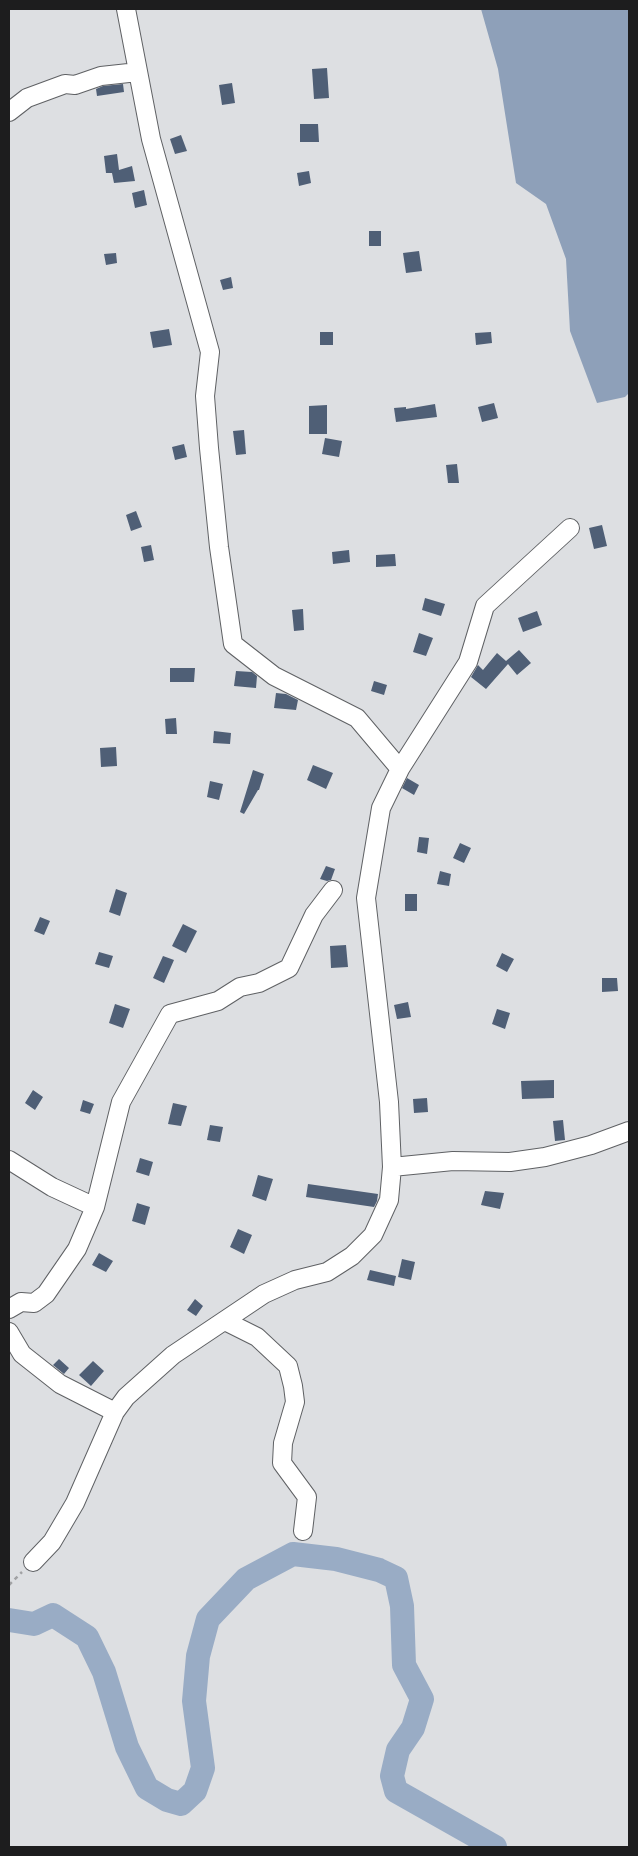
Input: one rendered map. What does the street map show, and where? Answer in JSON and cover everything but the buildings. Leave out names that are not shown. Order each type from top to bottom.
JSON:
[{"type":"street","points":[[126,9],[151,138],[210,352],[205,396],[209,448],[219,547],[233,644],[274,676],[357,718],[400,769]]},
{"type":"street","points":[[9,112],[27,98],[65,84],[75,85],[101,76],[138,72]]},
{"type":"street","points":[[27,1567],[52,1542],[75,1504],[115,1412],[126,1397],[173,1355],[264,1294],[295,1280],[327,1272],[352,1256],[373,1234],[389,1200],[392,1167],[389,1102],[366,898],[381,808],[400,769],[468,662],[485,606],[570,528]]},
{"type":"street","points":[[9,1309],[21,1302],[34,1303],[46,1294],[77,1249],[95,1207],[121,1102],[170,1014],[218,1002],[240,987],[259,983],[289,968],[314,915],[333,890]]},
{"type":"street","points":[[392,1167],[453,1161],[510,1162],[545,1157],[591,1146],[629,1131]]},
{"type":"street","points":[[9,1160],[52,1187],[95,1207]]},
{"type":"street","points":[[225,1321],[257,1338],[288,1366],[295,1402],[282,1443],[282,1463],[307,1497],[304,1531]]},
{"type":"street","points":[[9,1332],[22,1354],[60,1384],[115,1412]]},
{"type":"path","points":[[9,1585],[27,1567]]},
{"type":"shaded area","points":[[481,9],[629,9],[629,393],[625,397],[597,403],[570,331],[566,259],[546,204],[516,183],[498,69]]},
{"type":"waterway","points":[[9,1620],[34,1624],[53,1615],[87,1637],[104,1672],[127,1747],[147,1788],[167,1800],[181,1804],[195,1791],[203,1768],[194,1701],[198,1656],[208,1619],[246,1579],[293,1554],[336,1559],[379,1570],[396,1578],[402,1606],[404,1665],[422,1699],[413,1728],[398,1750],[392,1776],[396,1791],[495,1847]]}]
